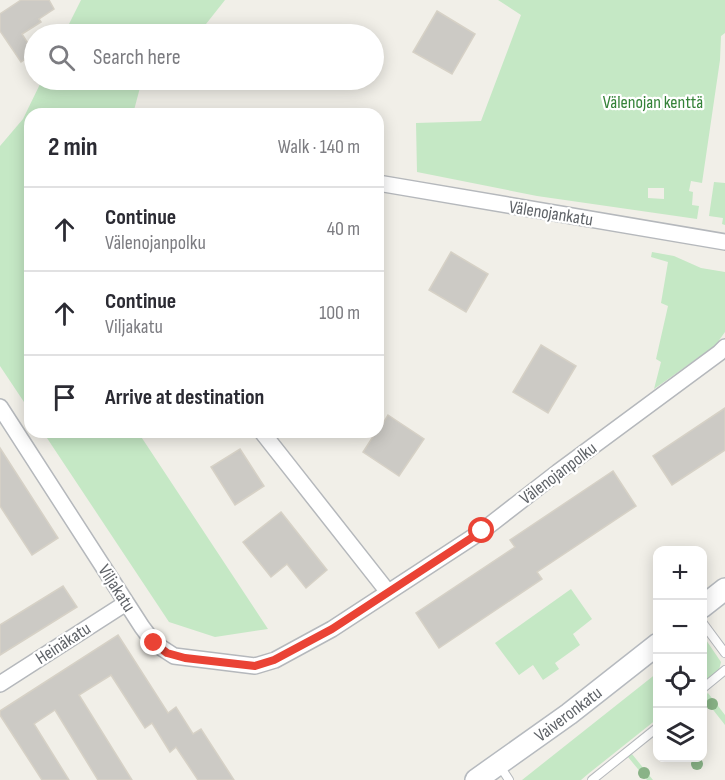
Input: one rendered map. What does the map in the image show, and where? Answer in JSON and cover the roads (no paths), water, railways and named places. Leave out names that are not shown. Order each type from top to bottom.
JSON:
[{"type":"main road","points":[[707,603],[725,589]]},
{"type":"main road","name":"Vaiveronkatu","points":[[476,780],[504,772],[569,714],[653,647]]},
{"type":"street","name":"Välenojankatu","points":[[384,184],[725,242]]},
{"type":"street","name":"Välenojanpolku","points":[[388,592],[482,531],[725,347]]},
{"type":"street","name":"Viljakatu","points":[[0,407],[126,603],[154,643],[167,653],[185,658],[255,666],[274,660],[332,629],[388,592]]},
{"type":"street","points":[[267,438],[388,592]]},
{"type":"street","name":"Heinäkatu","points":[[0,684],[126,603]]},
{"type":"lane","points":[[707,629],[725,653]]},
{"type":"lane","points":[[707,685],[725,670]]},
{"type":"lane","points":[[592,780],[653,730]]},
{"type":"park label","name":"Välenojan kenttä","points":[[653,102]]}]
